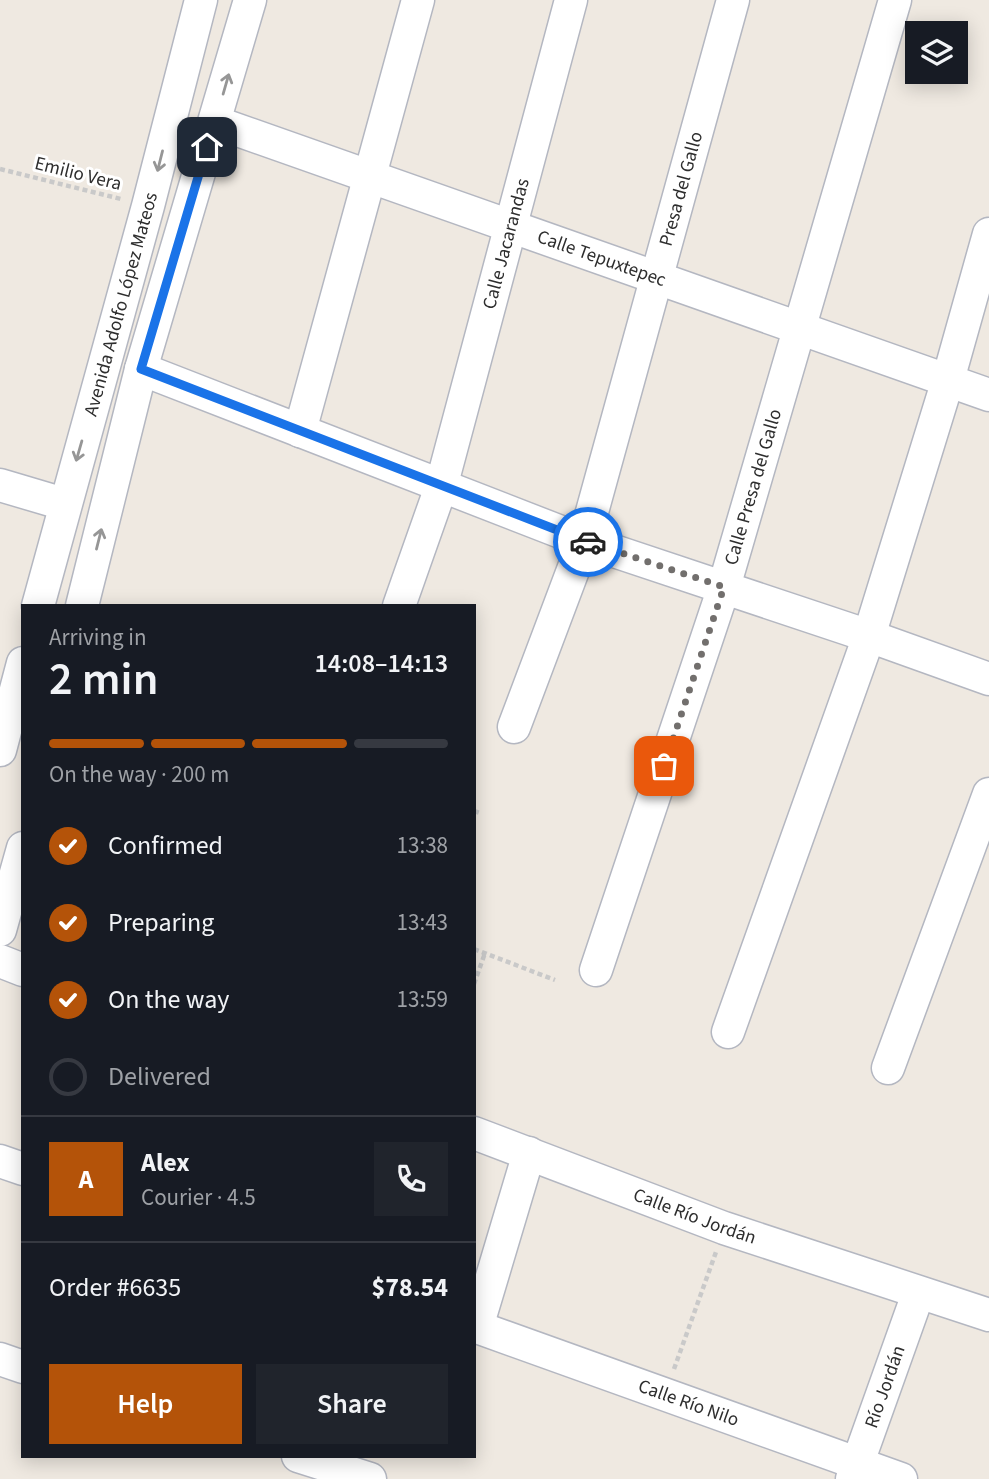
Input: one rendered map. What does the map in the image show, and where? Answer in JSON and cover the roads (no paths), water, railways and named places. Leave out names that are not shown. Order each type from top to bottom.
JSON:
[{"type":"street","name":"Avenida Adolfo López Mateos","points":[[39,604],[64,503],[148,206],[201,0]]},
{"type":"street","name":"Avenida Adolfo López Mateos","points":[[82,604],[141,369],[250,0]]},
{"type":"street","points":[[300,431],[418,0]]},
{"type":"street","name":"Calle Jacarandas","points":[[400,604],[441,487],[571,0]]},
{"type":"street","name":"Presa del Gallo","points":[[514,727],[584,541],[733,0]]},
{"type":"street","name":"Calle Presa del Gallo","points":[[596,970],[724,587],[895,0]]},
{"type":"street","name":"Calle Tepuxtepec","points":[[215,122],[989,395]]},
{"type":"street","points":[[728,1032],[869,636],[948,380],[989,234]]},
{"type":"street","points":[[141,369],[584,541],[869,636],[989,680]]},
{"type":"street","points":[[0,485],[64,503]]},
{"type":"street","points":[[0,750],[21,671]]},
{"type":"street","points":[[888,1068],[989,794]]},
{"type":"street","points":[[0,930],[21,855]]},
{"type":"street","points":[[0,961],[21,969]]},
{"type":"street","name":"Calle Río Jordán","points":[[476,1134],[724,1228],[918,1294],[989,1315]]},
{"type":"street","points":[[476,1326],[529,1153]]},
{"type":"street","points":[[0,1161],[21,1168]]},
{"type":"street","name":"Río Jordán","points":[[854,1472],[918,1294]]},
{"type":"street","name":"Calle Río Nilo","points":[[476,1326],[665,1395],[854,1472],[901,1479]]},
{"type":"street","points":[[0,1359],[21,1366]]},
{"type":"street","points":[[312,1458],[370,1479]]}]
